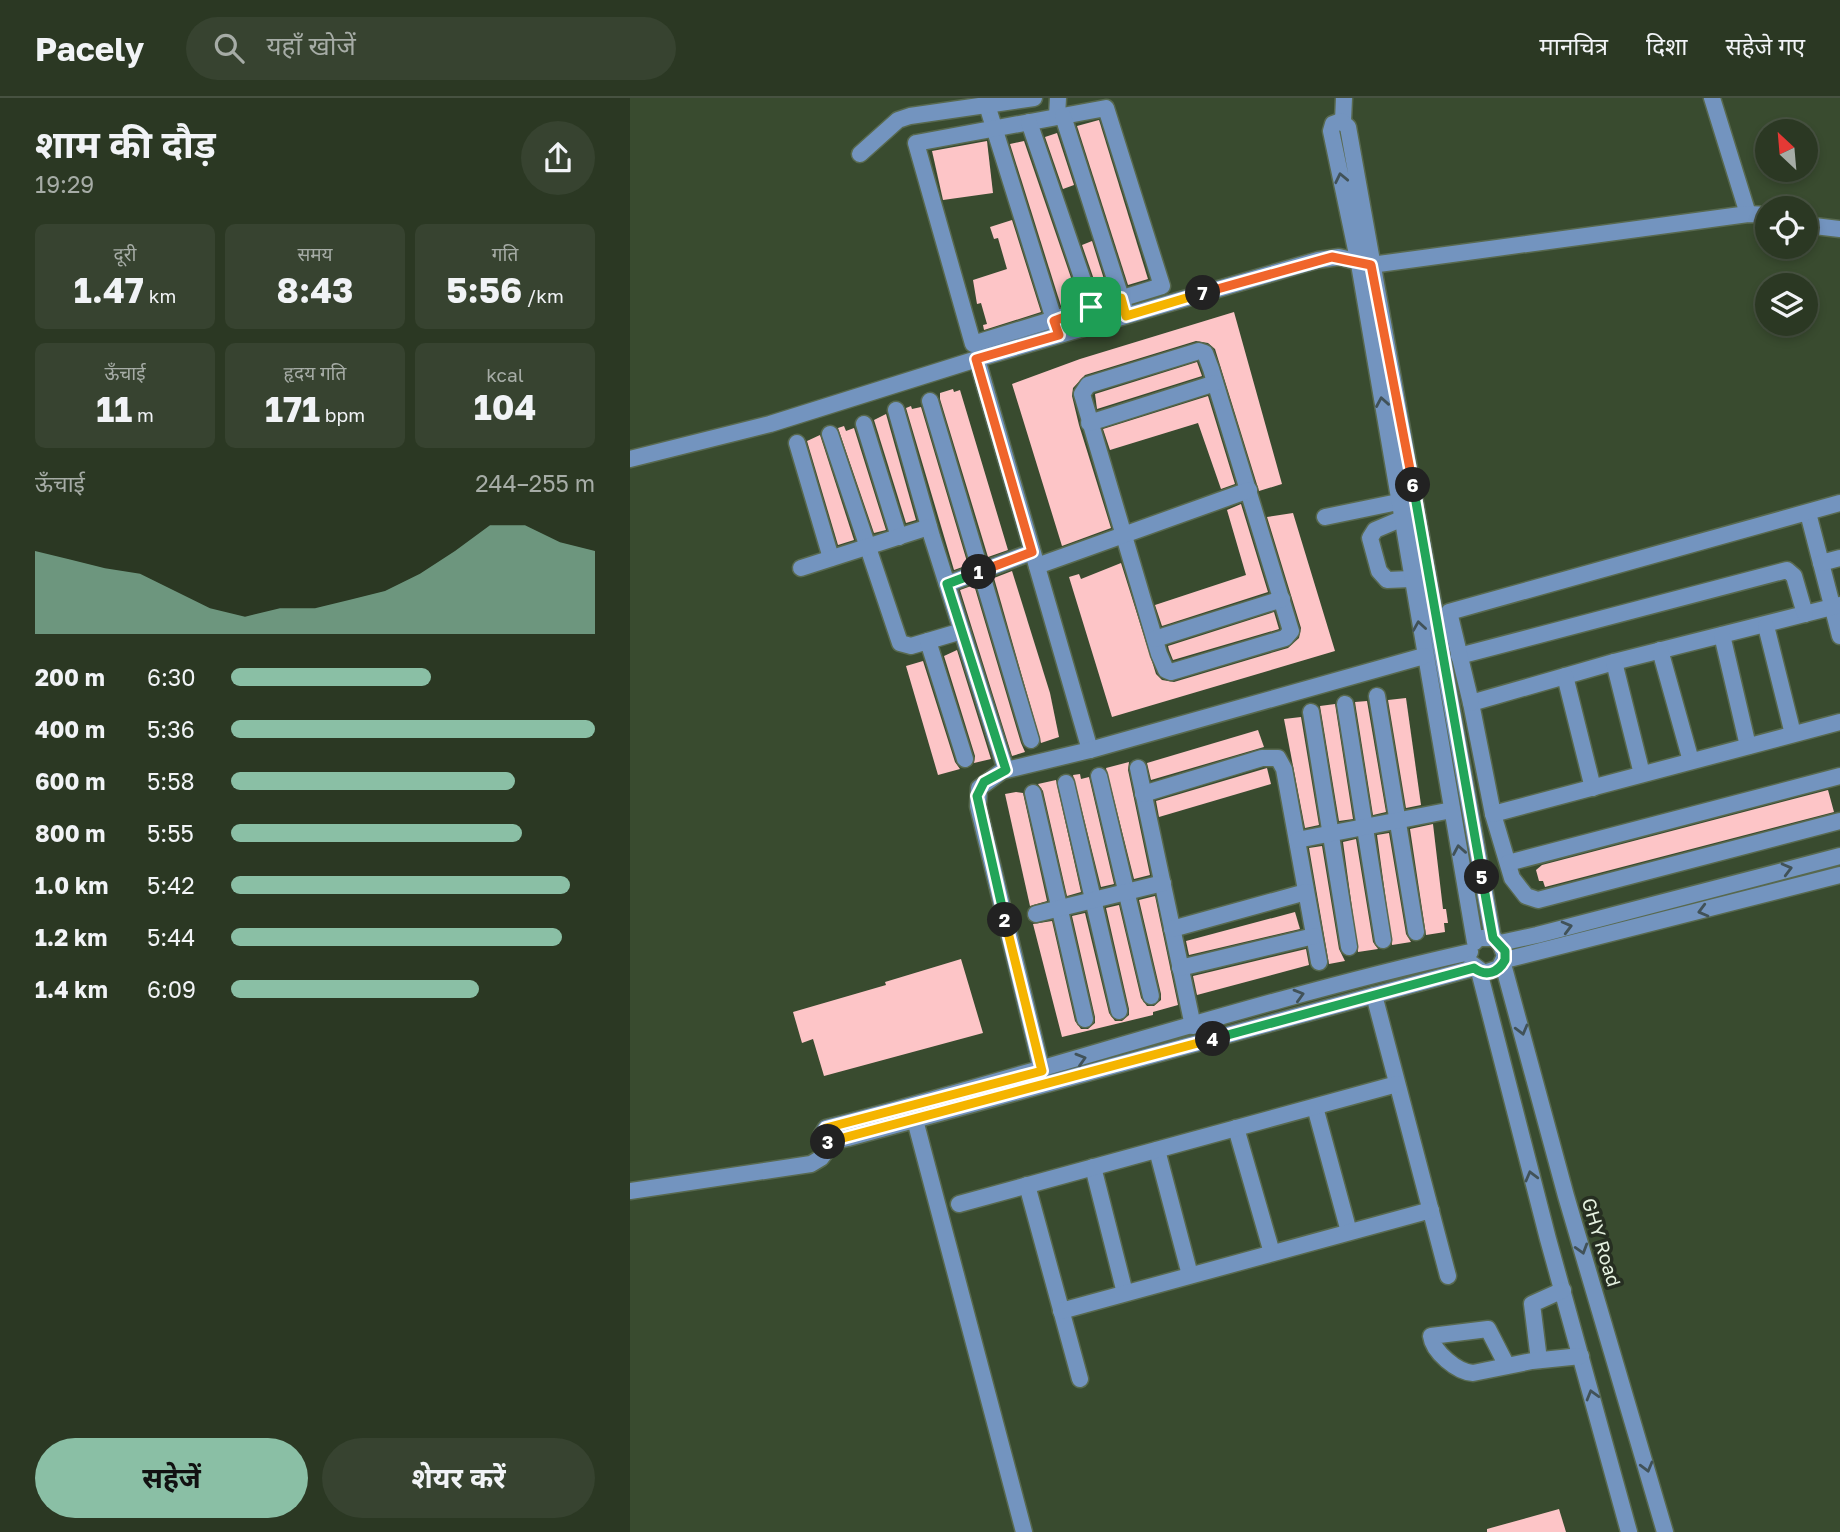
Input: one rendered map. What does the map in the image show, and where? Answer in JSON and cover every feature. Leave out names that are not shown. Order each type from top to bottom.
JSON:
[{"type":"street","points":[[860,155],[904,118],[1034,98]]},
{"type":"street","points":[[1058,98],[1060,116],[1126,316]]},
{"type":"street","points":[[1345,98],[1343,121],[1333,124],[1331,131],[1365,265],[1398,502],[1452,810],[1474,958],[1629,1532]]},
{"type":"street","points":[[1712,98],[1748,214]]},
{"type":"street","points":[[987,105],[1056,328]]},
{"type":"street","points":[[630,459],[770,424],[976,359],[1056,328],[1091,307],[1162,286],[1105,108],[916,143],[973,344],[1056,328],[1126,316],[1318,260],[1339,257],[1365,265],[1755,214]]},
{"type":"street","points":[[1029,122],[1091,307]]},
{"type":"street","points":[[1818,226],[1840,229]]},
{"type":"street","name":"GHY Road","points":[[1365,265],[1496,940],[1566,1196],[1665,1532]]},
{"type":"street","points":[[1201,351],[1207,358],[1282,599],[1291,631],[1285,638],[1171,672],[1164,666],[1089,422],[1082,394],[1088,385],[1201,351]]},
{"type":"street","points":[[976,359],[1090,750]]},
{"type":"street","points":[[1089,422],[1215,383]]},
{"type":"street","points":[[930,401],[1031,740]]},
{"type":"street","points":[[896,410],[929,527],[1006,770]]},
{"type":"street","points":[[864,424],[899,537]]},
{"type":"street","points":[[830,434],[900,643],[911,646],[962,631]]},
{"type":"street","points":[[797,443],[831,558]]},
{"type":"street","points":[[947,584],[980,571],[1122,536],[1249,490]]},
{"type":"street","points":[[1325,517],[1398,502]]},
{"type":"street","points":[[1840,503],[1449,612],[1471,703],[1493,814],[1512,878],[1526,896],[1538,900],[1840,821]]},
{"type":"street","points":[[1808,513],[1836,606],[1840,636]]},
{"type":"street","points":[[1401,519],[1375,530],[1370,538],[1379,570],[1387,580],[1411,579]]},
{"type":"street","points":[[801,568],[929,527]]},
{"type":"street","points":[[1821,563],[1840,558]]},
{"type":"street","points":[[1459,656],[1785,570],[1794,576],[1805,614]]},
{"type":"street","points":[[1155,639],[1282,599]]},
{"type":"street","points":[[1471,703],[1614,662],[1836,606]]},
{"type":"street","points":[[1766,625],[1793,734]]},
{"type":"street","points":[[1722,635],[1748,746]]},
{"type":"street","points":[[929,641],[965,759]]},
{"type":"street","points":[[1660,650],[1691,761]]},
{"type":"street","points":[[1042,1071],[978,806],[979,788],[991,777],[1006,770],[1090,750],[1424,656]]},
{"type":"street","points":[[1614,662],[1643,774]]},
{"type":"street","points":[[1565,676],[1593,788]]},
{"type":"street","points":[[1377,696],[1416,932]]},
{"type":"street","points":[[1345,704],[1383,940]]},
{"type":"street","points":[[1311,712],[1349,947]]},
{"type":"street","points":[[1493,814],[1840,722]]},
{"type":"street","points":[[1143,794],[1273,756],[1284,769],[1319,962]]},
{"type":"street","points":[[1138,768],[1193,1026]]},
{"type":"street","points":[[1099,776],[1152,996]]},
{"type":"street","points":[[1507,863],[1840,776]]},
{"type":"street","points":[[1066,783],[1119,1011]]},
{"type":"street","points":[[1033,793],[1085,1019]]},
{"type":"street","points":[[1297,840],[1452,810]]},
{"type":"street","points":[[1474,958],[1358,979],[1042,1071],[823,1129],[822,1138],[833,1142],[1374,995],[1474,958],[1496,940],[1840,856]]},
{"type":"street","points":[[1474,958],[1489,973],[1504,962],[1840,875]]},
{"type":"street","points":[[1037,914],[1163,883]]},
{"type":"street","points":[[1172,929],[1306,892]]},
{"type":"street","points":[[1180,968],[1314,936]]},
{"type":"street","points":[[1374,995],[1448,1276]]},
{"type":"street","points":[[959,1204],[1397,1084]]},
{"type":"street","points":[[1315,1107],[1349,1232]]},
{"type":"street","points":[[915,1120],[1024,1532]]},
{"type":"street","points":[[1236,1128],[1272,1253]]},
{"type":"street","points":[[630,1191],[811,1164],[821,1158],[833,1142]]},
{"type":"street","points":[[1157,1150],[1190,1275]]},
{"type":"street","points":[[1093,1167],[1125,1293]]},
{"type":"street","points":[[1027,1185],[1080,1379]]},
{"type":"street","points":[[1061,1311],[1431,1210]]},
{"type":"street","points":[[1539,1360],[1532,1304],[1563,1290]]},
{"type":"street","points":[[1507,1366],[1581,1356]]},
{"type":"building","points":[[1099,120],[1148,279],[1128,285],[1077,126]]},
{"type":"building","points":[[1057,133],[1074,185],[1063,189],[1045,137]]},
{"type":"building","points":[[987,141],[993,193],[943,200],[932,151]]},
{"type":"building","points":[[1024,141],[1079,301],[1061,306],[1010,144]]},
{"type":"building","points":[[1012,220],[1041,312],[984,330],[983,325],[987,324],[981,303],[977,304],[973,280],[1007,269],[998,238],[994,239],[990,227]]},
{"type":"building","points":[[1092,241],[1108,292],[1099,294],[1082,245]]},
{"type":"building","points":[[1234,312],[1282,484],[1259,491],[1215,349],[1208,343],[1196,341],[1085,375],[1073,388],[1072,396],[1079,425],[1111,528],[1062,546],[1012,384],[1080,359]]},
{"type":"building","points":[[1197,362],[1202,376],[1097,409],[1095,394]]},
{"type":"building","points":[[953,389],[954,392],[960,390],[1008,550],[988,557],[940,399],[940,393]]},
{"type":"building","points":[[1208,396],[1235,484],[1221,489],[1198,423],[1110,450],[1103,429]]},
{"type":"building","points":[[911,406],[912,409],[921,407],[968,565],[954,570],[906,408]]},
{"type":"building","points":[[886,414],[916,520],[906,523],[874,420]]},
{"type":"building","points":[[844,426],[846,431],[854,428],[886,530],[874,533],[838,428]]},
{"type":"building","points":[[820,435],[854,540],[838,545],[807,441]]},
{"type":"building","points":[[1241,504],[1268,592],[1162,626],[1155,605],[1246,575],[1227,510]]},
{"type":"building","points":[[1293,513],[1335,651],[1112,717],[1069,577],[1079,574],[1081,579],[1121,563],[1156,674],[1162,680],[1174,682],[1288,648],[1299,638],[1301,628],[1267,517]]},
{"type":"building","points":[[1012,571],[1050,693],[1059,737],[1041,743],[994,578]]},
{"type":"building","points":[[974,585],[1025,752],[1012,756],[960,590]]},
{"type":"building","points":[[1274,612],[1279,629],[1173,660],[1168,646]]},
{"type":"building","points":[[957,650],[991,759],[974,763],[975,756],[944,656]]},
{"type":"building","points":[[923,661],[955,762],[960,769],[938,775],[906,666]]},
{"type":"building","points":[[1406,698],[1421,805],[1406,808],[1388,700]]},
{"type":"building","points":[[1367,701],[1386,812],[1373,815],[1355,702]]},
{"type":"building","points":[[1335,704],[1353,819],[1339,821],[1320,706]]},
{"type":"building","points":[[1301,717],[1319,825],[1305,828],[1284,719]]},
{"type":"building","points":[[1258,730],[1264,747],[1151,780],[1147,763]]},
{"type":"building","points":[[1129,762],[1128,770],[1150,875],[1134,879],[1106,768]]},
{"type":"building","points":[[1267,768],[1271,784],[1159,817],[1156,801]]},
{"type":"building","points":[[1080,774],[1081,779],[1089,777],[1114,884],[1101,887],[1073,775]]},
{"type":"building","points":[[1056,780],[1081,892],[1067,896],[1043,791],[1038,784]]},
{"type":"building","points":[[1828,790],[1834,812],[1545,887],[1543,881],[1539,881],[1536,870],[1542,865]]},
{"type":"building","points":[[1023,793],[1047,901],[1030,906],[1005,794]]},
{"type":"building","points":[[1433,824],[1443,909],[1446,909],[1448,923],[1444,923],[1445,932],[1426,935],[1410,829]]},
{"type":"building","points":[[1389,833],[1406,934],[1411,942],[1392,945],[1377,835]]},
{"type":"building","points":[[1356,839],[1373,942],[1378,949],[1358,952],[1343,842]]},
{"type":"building","points":[[1322,846],[1339,949],[1345,961],[1329,964],[1309,848]]},
{"type":"building","points":[[1155,896],[1178,1005],[1153,1012],[1153,1015],[1062,1037],[1033,924],[1052,921],[1075,1021],[1081,1029],[1088,1029],[1095,1023],[1095,1017],[1072,916],[1085,913],[1109,1013],[1115,1021],[1122,1021],[1129,1015],[1129,1009],[1106,908],[1119,905],[1141,998],[1147,1006],[1154,1006],[1161,1000],[1161,994],[1139,900]]},
{"type":"building","points":[[1295,912],[1300,929],[1189,955],[1186,941]]},
{"type":"building","points":[[1306,949],[1309,965],[1197,995],[1193,976]]},
{"type":"building","points":[[961,959],[983,1033],[824,1076],[813,1039],[802,1043],[793,1012],[886,985],[885,982]]},
{"type":"building","points":[[1559,1509],[1566,1532],[1487,1532],[1487,1529]]},
{"type":"route","points":[[1332,257],[1371,265],[1421,529],[1493,938],[1503,946],[1505,960],[1499,968],[1489,973],[1474,968],[829,1142],[822,1138],[821,1134],[826,1128],[1042,1071],[978,806],[979,788],[991,777],[1006,770],[947,584],[1032,552],[976,359],[1059,335],[1054,321],[1091,307],[1121,298],[1126,316],[1332,257]]}]
